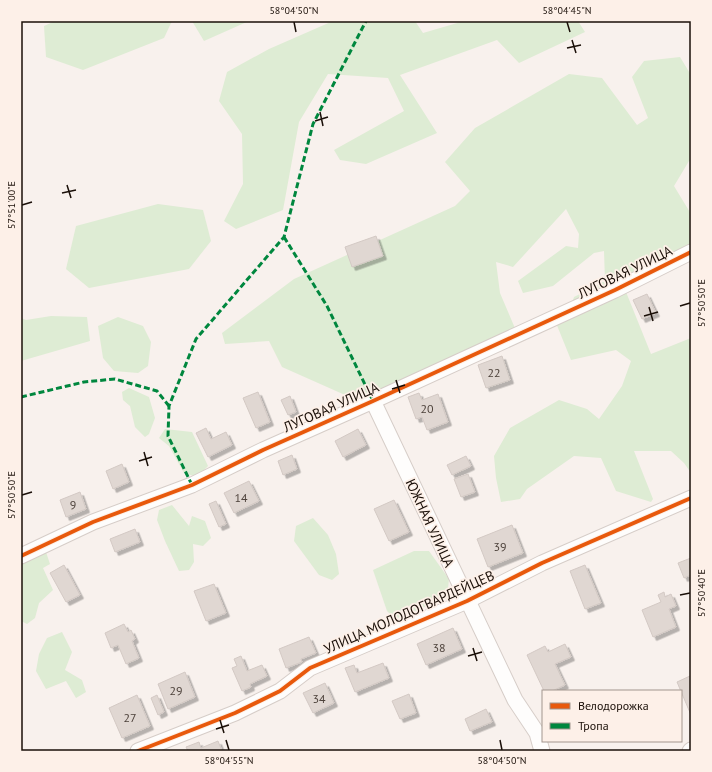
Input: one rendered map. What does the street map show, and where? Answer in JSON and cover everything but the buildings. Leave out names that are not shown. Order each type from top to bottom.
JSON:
[{"type":"street","name":"ЛУГОВАЯ УЛИЦА","points":[[21,556],[93,522],[192,485],[263,450],[615,290],[691,252]]},
{"type":"street","name":"ЮЖНАЯ УЛИЦА","points":[[373,401],[515,700],[536,733],[542,751]]},
{"type":"street","name":"УЛИЦА МОЛОДОГВАРДЕЙЦЕВ","points":[[138,751],[234,712],[280,691],[310,668],[467,601],[542,563],[691,498]]},
{"type":"green space","points":[[55,21],[172,21],[164,38],[83,70],[46,57],[44,26]]},
{"type":"green space","points":[[192,21],[249,21],[204,41]]},
{"type":"green space","points":[[333,21],[415,21],[423,33],[464,21],[578,21],[585,32],[519,63],[497,40],[400,75],[437,133],[366,164],[340,160],[334,150],[404,111],[388,78],[328,74],[299,122],[283,210],[236,229],[224,221],[243,184],[242,134],[219,101],[227,72],[269,49]]},
{"type":"green space","points":[[680,57],[691,75],[691,160],[674,186],[691,214],[691,247],[570,309],[574,297],[605,281],[604,251],[594,253],[553,286],[523,293],[518,281],[566,246],[578,248],[579,234],[566,209],[513,267],[496,262],[500,293],[517,333],[373,396],[345,395],[282,367],[269,341],[225,344],[222,333],[294,279],[455,206],[470,191],[445,162],[475,128],[569,74],[602,78],[637,125],[648,118],[632,77],[644,61]]},
{"type":"green space","points":[[158,204],[203,210],[211,241],[189,269],[89,288],[66,269],[76,226]]},
{"type":"green space","points":[[626,292],[651,354],[691,338],[691,473],[684,463],[671,451],[634,451],[653,499],[651,502],[616,491],[601,458],[574,456],[527,489],[520,499],[501,502],[496,478],[494,456],[510,428],[559,400],[587,409],[599,419],[622,386],[631,361],[616,350],[571,360],[556,323]]},
{"type":"green space","points":[[51,316],[87,317],[90,341],[21,361],[21,318],[26,320]]},
{"type":"green space","points":[[118,317],[143,326],[151,342],[148,366],[138,373],[114,371],[103,358],[98,326]]},
{"type":"green space","points":[[129,388],[149,397],[155,418],[149,434],[145,437],[135,427],[130,406],[123,400],[122,392]]},
{"type":"green space","points":[[165,429],[192,432],[208,466],[197,477],[184,473],[169,446],[159,438]]},
{"type":"green space","points":[[172,505],[189,526],[192,516],[205,521],[211,538],[203,546],[193,544],[194,562],[189,570],[179,571],[157,520],[159,510]]},
{"type":"green space","points":[[313,518],[328,535],[336,554],[339,574],[332,580],[319,575],[294,541],[296,526]]},
{"type":"green space","points":[[414,551],[429,551],[449,579],[447,598],[395,619],[387,611],[373,570]]},
{"type":"green space","points":[[46,552],[50,564],[43,568],[53,590],[39,603],[35,618],[27,624],[21,621],[21,561]]},
{"type":"green space","points":[[62,632],[72,652],[65,670],[82,680],[86,692],[76,698],[66,681],[46,689],[36,671],[39,654],[47,638]]},
{"type":"marked path","points":[[192,485],[168,436],[169,406],[196,339],[284,237],[313,124],[366,21]]},
{"type":"marked path","points":[[284,237],[327,306],[373,401]]},
{"type":"marked path","points":[[21,397],[84,382],[115,379],[157,391],[169,406]]},
{"type":"cycle path","points":[[21,556],[93,522],[192,485],[263,450],[615,290],[691,252]]},
{"type":"cycle path","points":[[138,751],[235,713],[280,691],[310,668],[467,601],[542,563],[691,498]]}]
